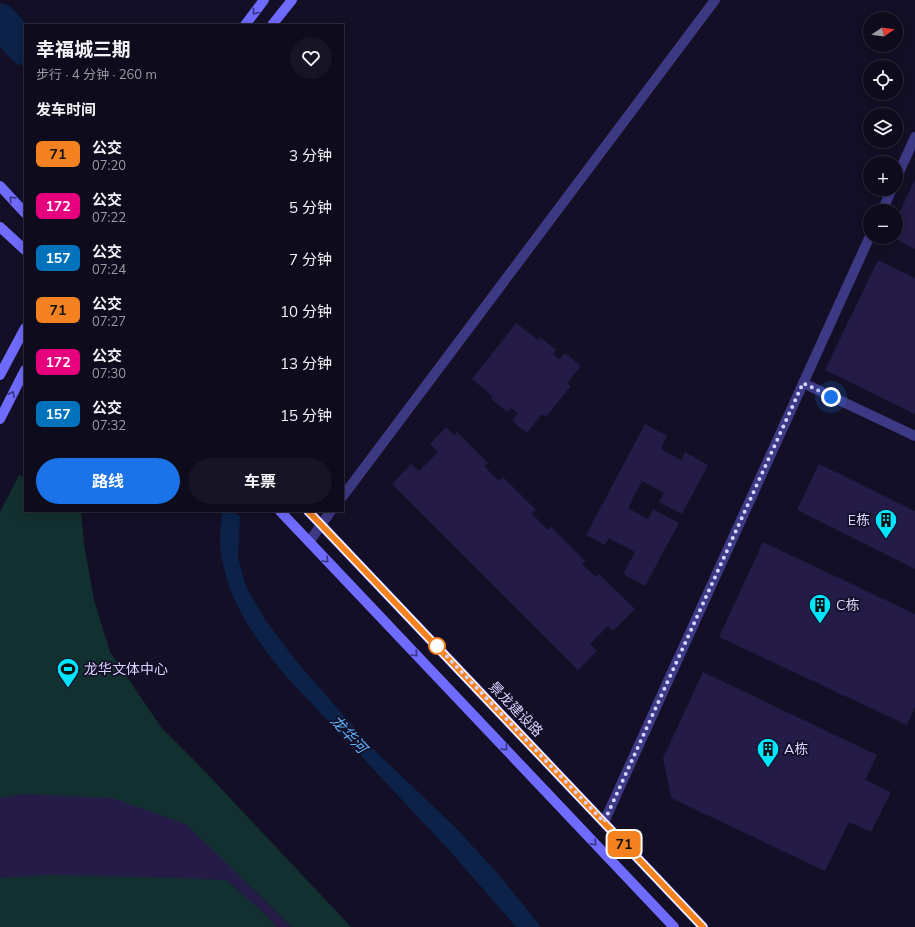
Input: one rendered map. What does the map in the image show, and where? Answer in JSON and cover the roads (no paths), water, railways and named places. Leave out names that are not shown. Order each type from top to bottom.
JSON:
[{"type":"main road","points":[[246,24],[264,0]]},
{"type":"main road","points":[[273,24],[292,0]]},
{"type":"main road","points":[[0,186],[24,211]]},
{"type":"main road","points":[[0,227],[24,249]]},
{"type":"main road","points":[[0,375],[24,330]]},
{"type":"main road","points":[[0,419],[24,372]]},
{"type":"main road","points":[[281,512],[674,927]]},
{"type":"main road","name":"景龙建设路","points":[[309,512],[703,927]]},
{"type":"street","points":[[344,495],[715,0]]},
{"type":"street","points":[[903,164],[915,137]]},
{"type":"street","points":[[604,822],[866,244]]},
{"type":"street","points":[[803,383],[915,436]]},
{"type":"street","points":[[309,542],[330,512]]},
{"type":"water","points":[[222,512],[235,512],[240,517],[238,557],[246,587],[266,621],[296,661],[374,750],[455,827],[500,876],[541,927],[516,927],[449,850],[284,674],[260,643],[240,611],[232,594],[226,577],[220,538]]},
{"type":"waterway","name":"龙华河","points":[[0,21],[24,47]]},
{"type":"place","name":"E栋","points":[[886,540]]},
{"type":"place","name":"C栋","points":[[820,624]]},
{"type":"place","name":"龙华文体中心","points":[[68,688]]},
{"type":"place","name":"A栋","points":[[768,768]]}]
